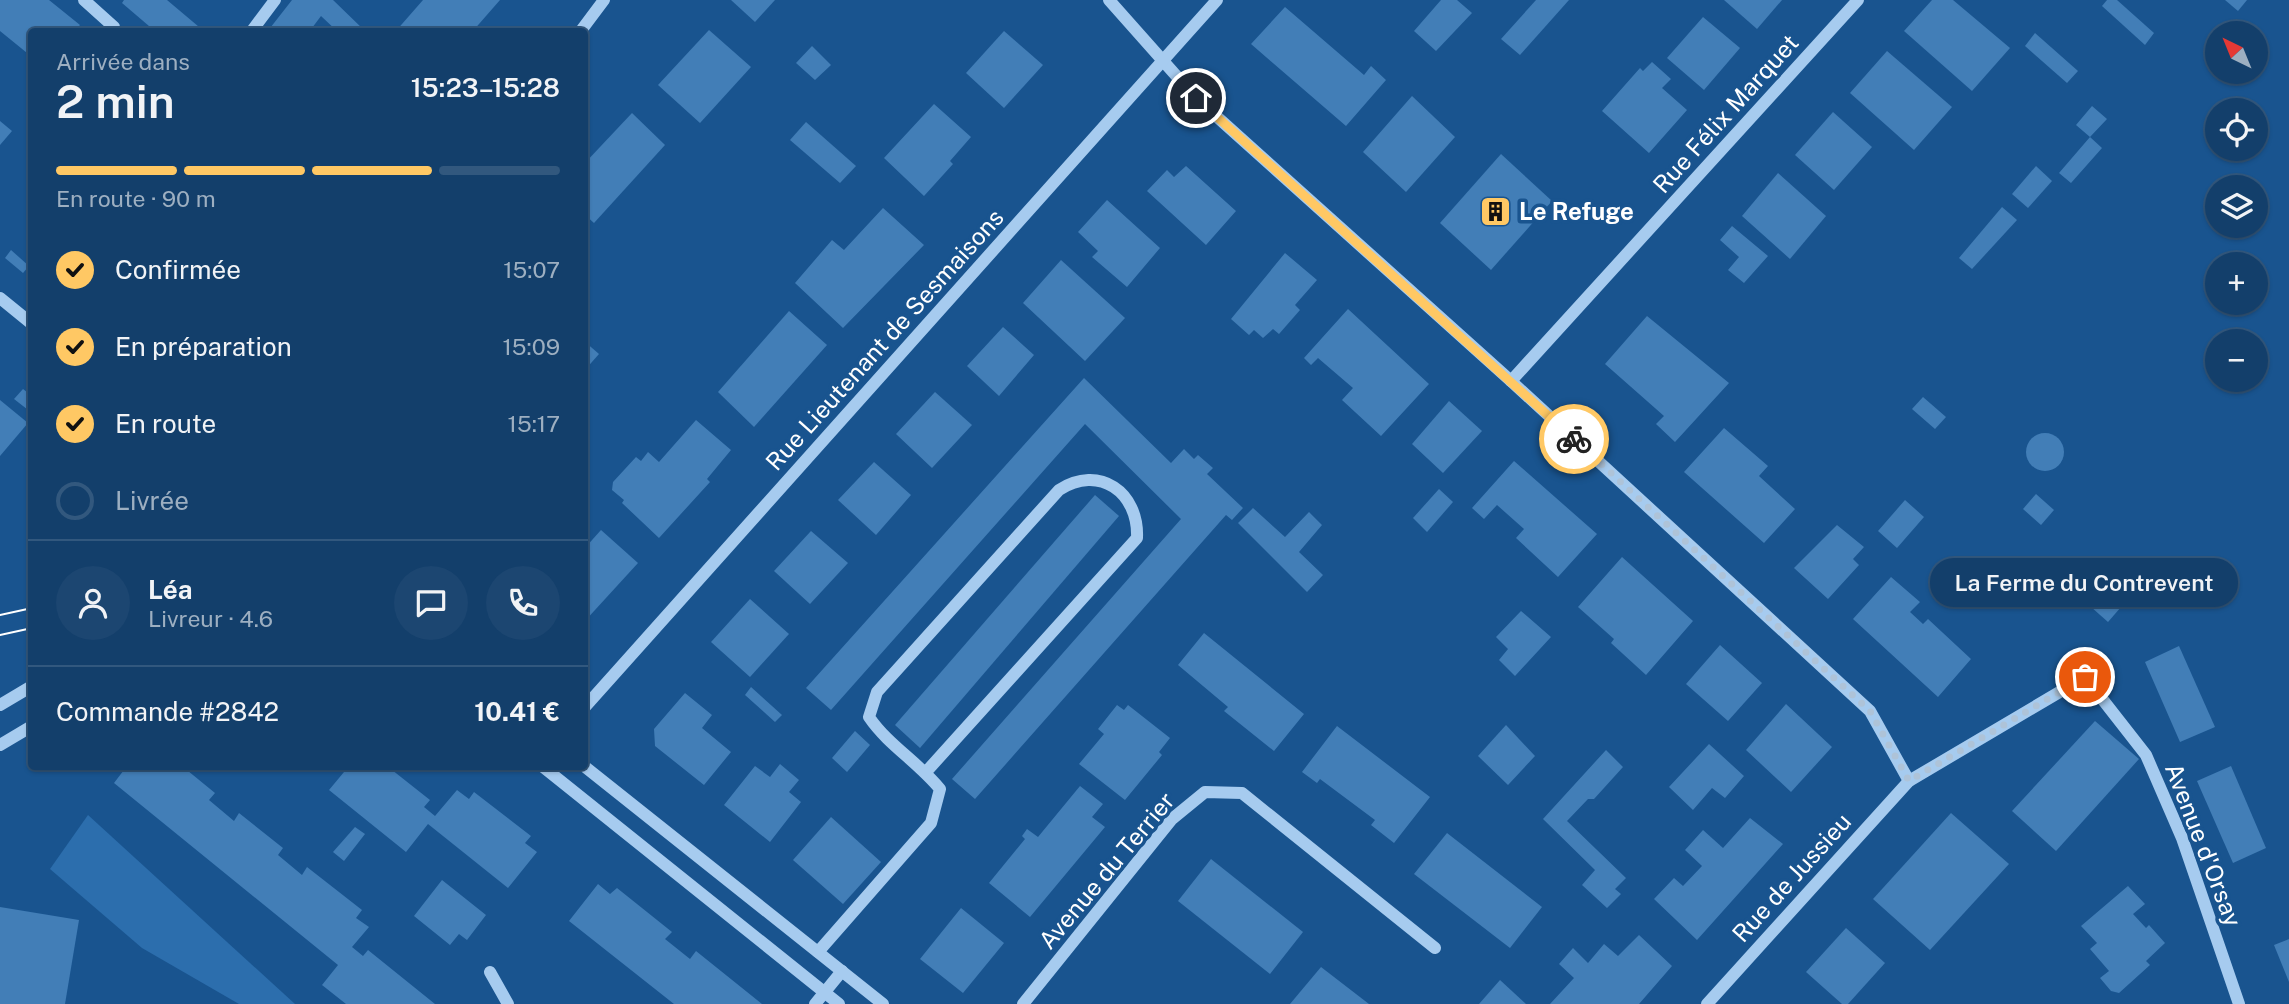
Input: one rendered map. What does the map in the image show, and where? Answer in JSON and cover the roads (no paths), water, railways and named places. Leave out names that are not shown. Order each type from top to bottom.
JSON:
[{"type":"street","points":[[84,0],[114,27]]},
{"type":"street","points":[[254,28],[275,0]]},
{"type":"street","points":[[583,28],[604,0]]},
{"type":"street","points":[[1109,0],[1196,98],[1511,381],[1870,711],[1909,781]]},
{"type":"street","name":"Rue Lieutenant de Sesmaisons","points":[[588,704],[1217,0]]},
{"type":"street","name":"Rue Félix Marquet","points":[[1511,381],[1858,0]]},
{"type":"street","points":[[0,298],[28,321]]},
{"type":"street","points":[[818,952],[931,823],[940,789],[926,772],[881,734],[869,717],[877,692],[1059,490],[1075,480],[1095,478],[1125,495],[1138,518],[1137,538],[926,772]]},
{"type":"street","name":"Rue de Jussieu","points":[[1707,1004],[1909,781],[2085,677]]},
{"type":"street","name":"Avenue d'Orsay","points":[[2085,677],[2146,755],[2182,838],[2239,1004]]},
{"type":"street","points":[[0,705],[28,688]]},
{"type":"street","points":[[0,745],[28,728]]},
{"type":"street","points":[[588,769],[883,1004]]},
{"type":"street","points":[[547,770],[839,1004]]},
{"type":"street","name":"Avenue du Terrier","points":[[1023,1004],[1172,819],[1205,792],[1242,793],[1435,947]]},
{"type":"street","points":[[815,1004],[842,971]]},
{"type":"street","points":[[490,972],[508,1004]]},
{"type":"tram line","points":[[0,615],[28,609]]},
{"type":"tram line","points":[[0,635],[28,629]]},
{"type":"place","name":"Le Refuge","points":[[1496,212]]},
{"type":"place","name":"La Ferme du Contrevent","points":[[2085,677]]}]
